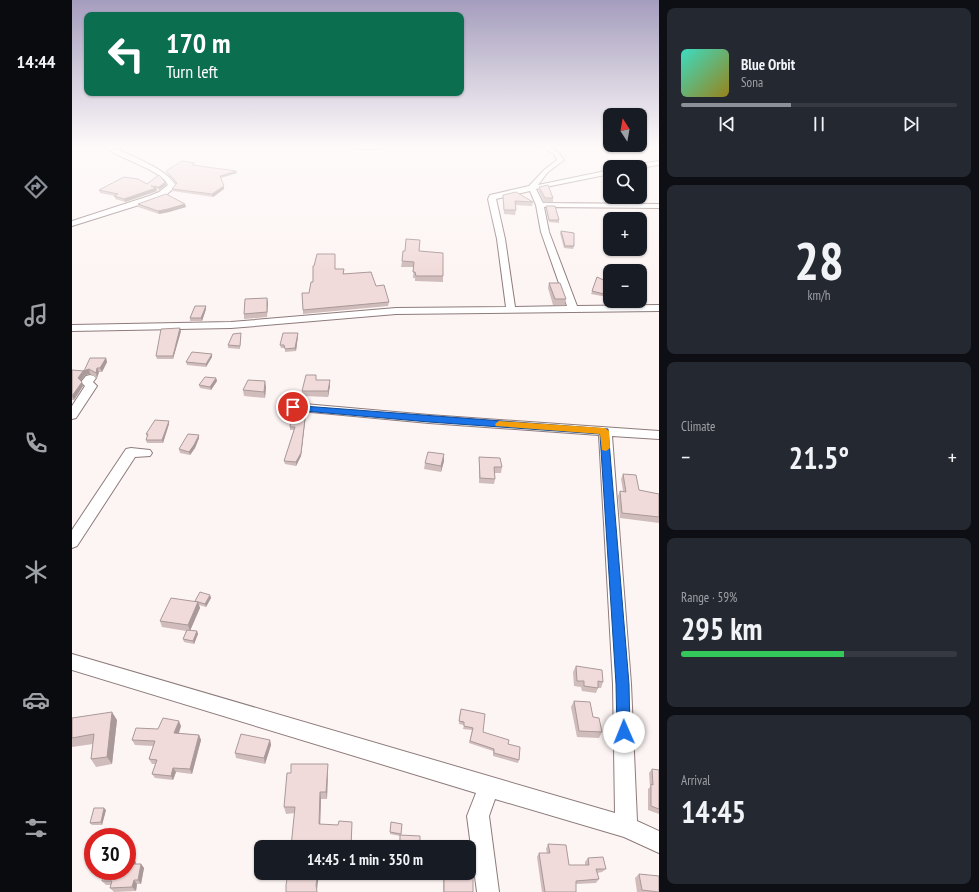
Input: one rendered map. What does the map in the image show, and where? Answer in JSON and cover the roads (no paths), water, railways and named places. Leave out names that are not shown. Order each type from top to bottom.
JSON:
[{"type":"street","points":[[72,224],[152,198],[162,194],[169,189]]},
{"type":"street","points":[[511,310],[501,239],[492,199],[493,197],[529,189]]},
{"type":"street","points":[[532,189],[540,205],[544,232],[574,309]]},
{"type":"street","points":[[540,205],[659,206]]},
{"type":"street","points":[[72,328],[231,325],[396,311],[659,308]]},
{"type":"street","points":[[72,415],[91,386],[87,382],[90,378]]},
{"type":"street","points":[[293,407],[429,419],[659,435]]},
{"type":"street","points":[[605,431],[622,684],[626,826]]},
{"type":"street","points":[[72,542],[131,452],[145,453]]},
{"type":"street","points":[[72,662],[489,787],[626,826],[659,842]]},
{"type":"street","points":[[488,892],[478,816],[489,787]]}]
